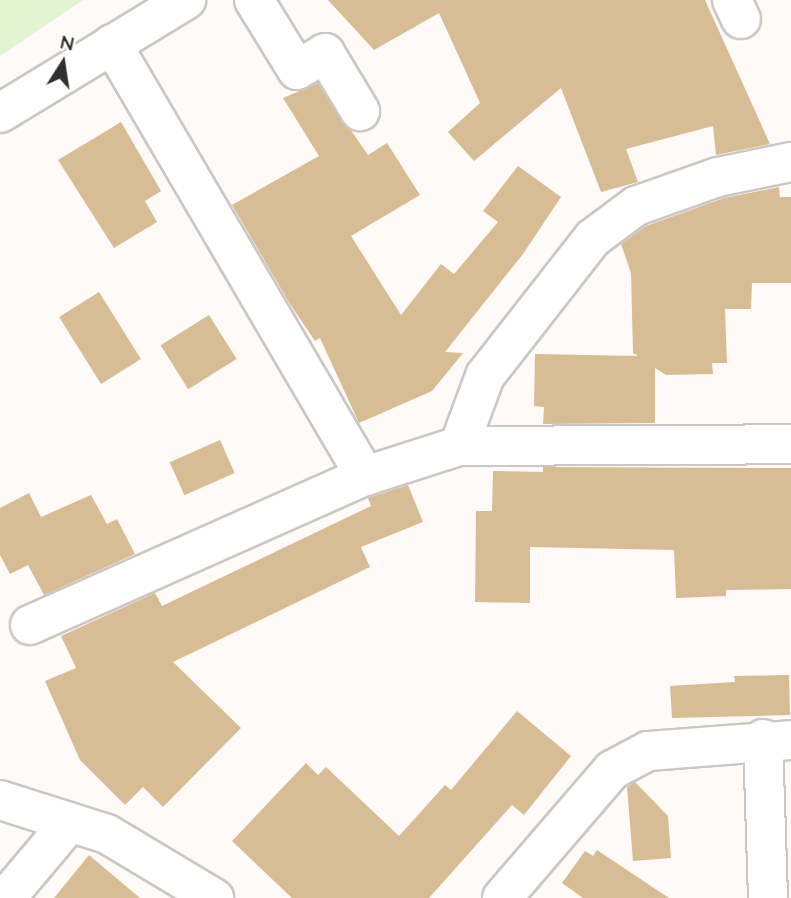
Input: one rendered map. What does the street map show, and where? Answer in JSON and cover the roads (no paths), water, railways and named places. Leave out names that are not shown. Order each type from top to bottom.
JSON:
[{"type":"street","points":[[0,113],[186,0]]},
{"type":"street","points":[[254,0],[297,70],[325,52],[360,111]]},
{"type":"street","points":[[112,44],[365,476]]},
{"type":"street","points":[[458,446],[485,376],[593,238],[636,206],[718,177],[791,162]]},
{"type":"street","points":[[30,625],[365,476],[458,446],[791,444]]},
{"type":"street","points":[[502,898],[612,770],[649,751],[777,739],[768,898]]},
{"type":"street","points":[[0,800],[107,834],[214,898]]},
{"type":"street","points":[[6,898],[70,822]]}]
